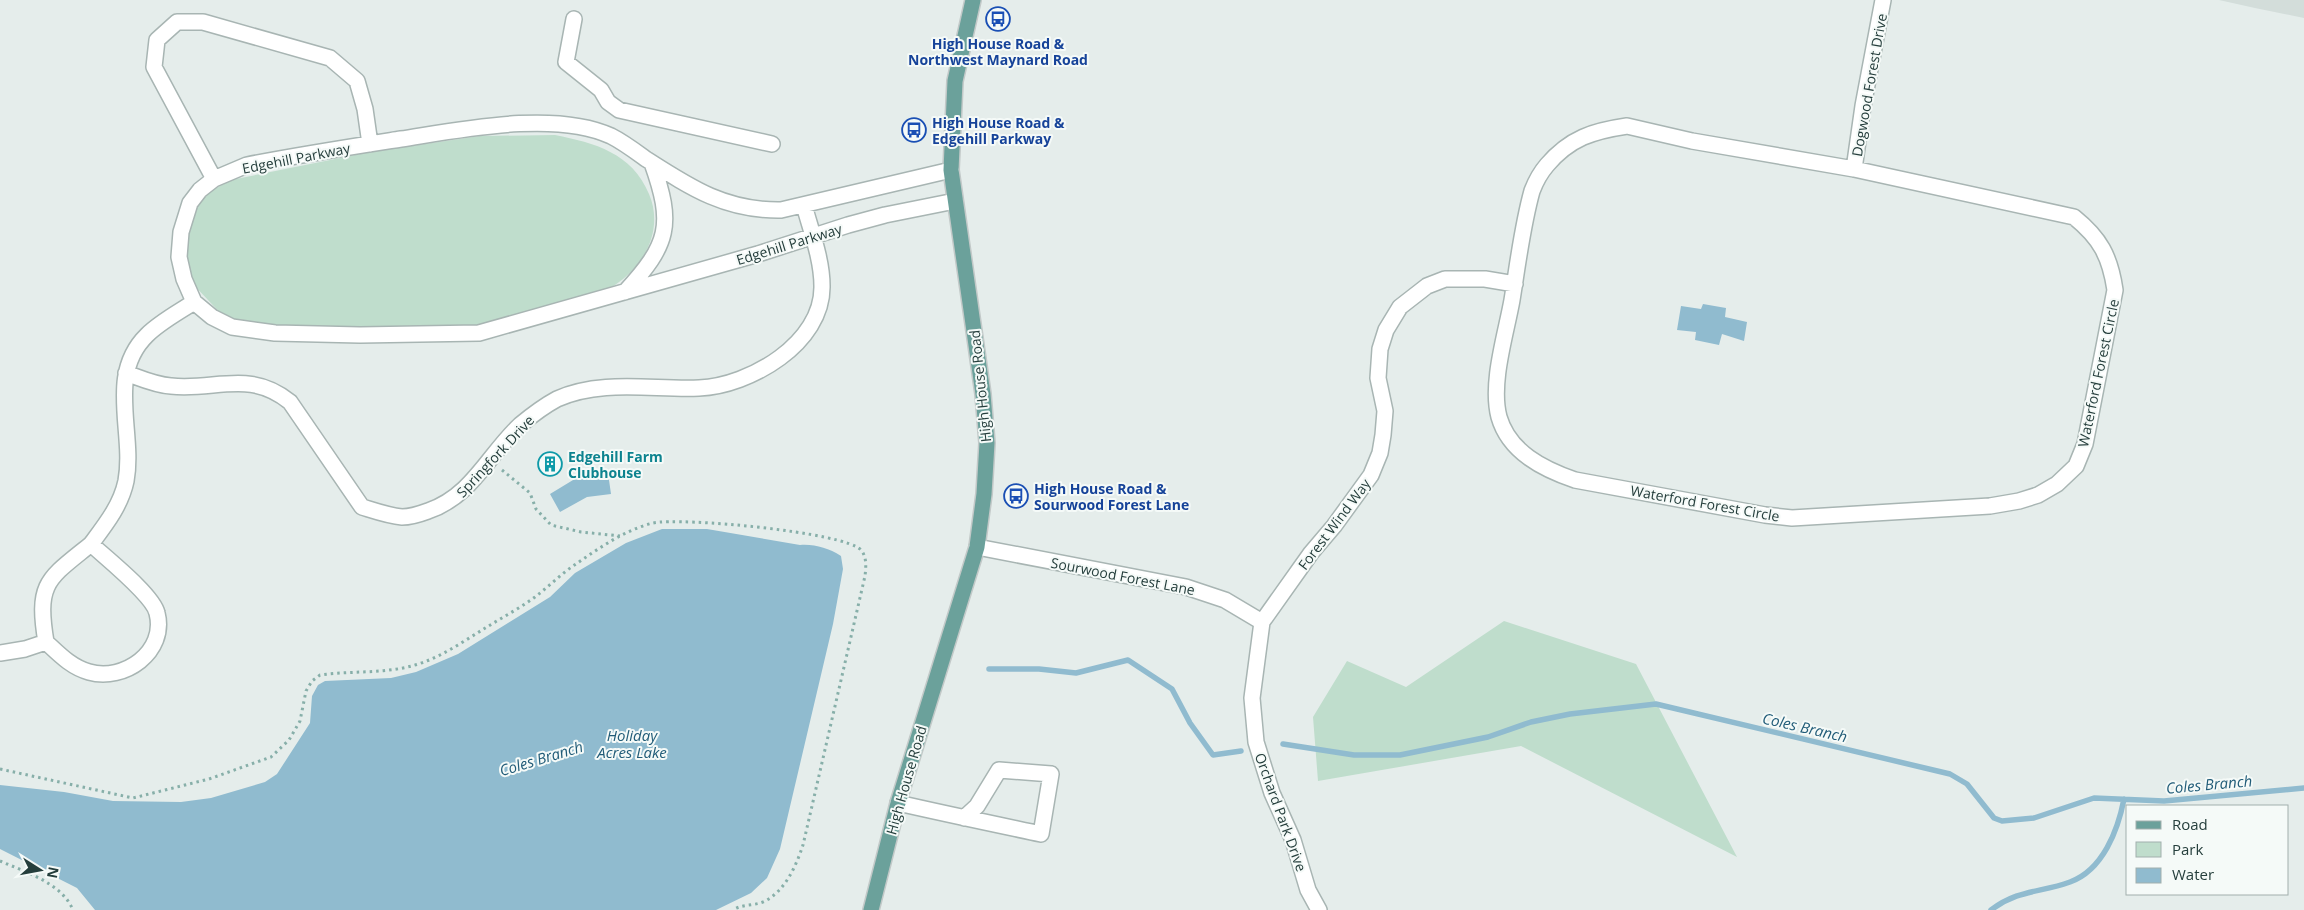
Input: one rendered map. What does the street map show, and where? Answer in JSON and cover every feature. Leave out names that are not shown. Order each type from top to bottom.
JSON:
[{"type":"main road","name":"High House Road","points":[[871,910],[898,803],[977,546],[984,494],[987,443],[983,394],[951,170],[955,81],[973,0]]},
{"type":"street","name":"Dogwood Forest Drive","points":[[1854,169],[1863,106],[1883,0]]},
{"type":"street","points":[[574,18],[566,62],[601,90],[608,102],[619,110],[772,144]]},
{"type":"street","points":[[214,179],[154,66],[157,40],[177,22],[202,22],[330,58],[357,81],[365,109],[370,144]]},
{"type":"street","points":[[610,136],[619,110]]},
{"type":"street","name":"Edgehill Parkway","points":[[951,170],[781,210],[758,210],[735,206],[706,195],[610,136],[585,128],[500,124],[247,165],[214,179],[200,190],[190,203],[181,232],[179,256],[182,272],[194,302],[212,317],[232,327],[251,331],[360,335],[479,333],[502,328],[885,215],[955,202]]},
{"type":"street","name":"Waterford Forest Circle","points":[[1627,126],[1692,141],[1854,169],[2074,217],[2092,231],[2104,249],[2112,270],[2115,290],[2100,375],[2085,444],[2076,466],[2056,484],[2038,495],[1990,506],[1792,518],[1765,515],[1575,480],[1552,472],[1528,457],[1511,440],[1499,417],[1498,371],[1515,284],[1520,240],[1533,189],[1546,166],[1560,152],[1578,138],[1598,130],[1627,126]]},
{"type":"street","points":[[625,292],[650,265],[664,231],[665,210],[662,190],[652,163]]},
{"type":"street","name":"Springfork Drive","points":[[126,373],[149,382],[171,386],[244,383],[265,386],[278,392],[290,402],[303,418],[362,508],[404,517],[441,507],[456,497],[470,485],[519,426],[542,407],[579,391],[623,387],[702,388],[742,378],[768,366],[790,350],[810,325],[821,301],[822,286],[813,237],[804,205]]},
{"type":"street","name":"Forest Wind Way","points":[[1262,622],[1311,553],[1372,475],[1380,453],[1383,435],[1384,411],[1378,378],[1380,350],[1386,330],[1400,307],[1427,286],[1445,279],[1485,279],[1515,284]]},
{"type":"street","points":[[91,544],[148,598],[157,612],[157,628],[153,646],[143,659],[121,672],[105,675],[89,672],[71,664],[46,642],[42,606],[47,583],[53,575],[91,544],[113,514],[121,498],[126,480],[128,459],[123,388],[132,355],[147,335],[194,302]]},
{"type":"street","name":"Sourwood Forest Lane","points":[[977,546],[1186,587],[1225,600],[1262,622]]},
{"type":"street","name":"Orchard Park Drive","points":[[1262,622],[1252,698],[1256,742],[1272,793],[1292,840],[1308,890],[1319,910]]},
{"type":"street","points":[[0,653],[25,649],[46,642]]},
{"type":"street","points":[[898,803],[964,818],[1042,834],[1052,774],[999,770],[977,806],[964,818]]},
{"type":"path","points":[[489,461],[530,493],[536,509],[551,525],[581,532],[622,536]]},
{"type":"path","points":[[0,769],[133,798],[209,779],[271,757],[289,740],[300,721],[306,691],[312,681],[320,675],[396,670],[425,662],[457,646],[536,596],[561,574],[597,549],[635,528],[655,523],[742,525],[844,542],[862,551],[866,560],[865,576],[803,845],[790,875],[773,895],[763,902],[733,910]]},
{"type":"path","points":[[0,861],[56,888],[70,902],[73,910]]},
{"type":"shaded area","points":[[2219,0],[2304,0],[2304,18],[2255,8]]},
{"type":"green space","points":[[555,135],[598,146],[611,152],[633,169],[642,180],[649,194],[654,220],[653,233],[649,245],[643,257],[626,277],[608,289],[485,324],[451,328],[294,326],[246,324],[225,318],[191,282],[184,255],[187,227],[195,207],[211,191],[231,180],[370,152],[480,136]]},
{"type":"green space","points":[[1504,621],[1636,664],[1737,857],[1521,746],[1318,781],[1313,717],[1347,661],[1406,687]]},
{"type":"water","points":[[1703,304],[1726,308],[1725,317],[1747,322],[1744,341],[1722,334],[1719,345],[1695,340],[1696,332],[1677,330],[1681,306],[1701,309]]},
{"type":"water","points":[[608,473],[611,494],[587,497],[560,512],[550,494],[578,477]]},
{"type":"water","name":"Holiday Acres Lake","points":[[662,529],[707,529],[816,546],[841,556],[843,569],[833,624],[780,849],[767,878],[751,893],[716,910],[95,910],[77,888],[0,849],[0,785],[64,792],[113,801],[181,802],[211,798],[265,782],[277,774],[310,723],[312,696],[318,685],[325,681],[391,678],[416,672],[458,654],[550,597],[575,573],[626,543]]},
{"type":"waterway","name":"Coles Branch","points":[[989,669],[1039,669],[1076,673],[1128,660],[1172,689],[1190,723],[1213,755],[1241,751]]},
{"type":"waterway","name":"Coles Branch","points":[[1283,744],[1354,755],[1400,755],[1488,737],[1531,722],[1570,714],[1656,704],[1950,774],[1967,784],[1994,818],[2002,821],[2034,818],[2094,798],[2164,801],[2304,788]]},
{"type":"waterway","points":[[1991,910],[2011,898],[2070,882],[2092,868],[2100,859],[2113,836],[2124,799]]},
{"type":"place","name":"High House Road & Northwest Maynard Road","points":[[998,19]]},
{"type":"place","name":"High House Road & Edgehill Parkway","points":[[914,130]]},
{"type":"place","name":"Edgehill Farm Clubhouse","points":[[550,464]]},
{"type":"place","name":"High House Road & Sourwood Forest Lane","points":[[1016,496]]}]
